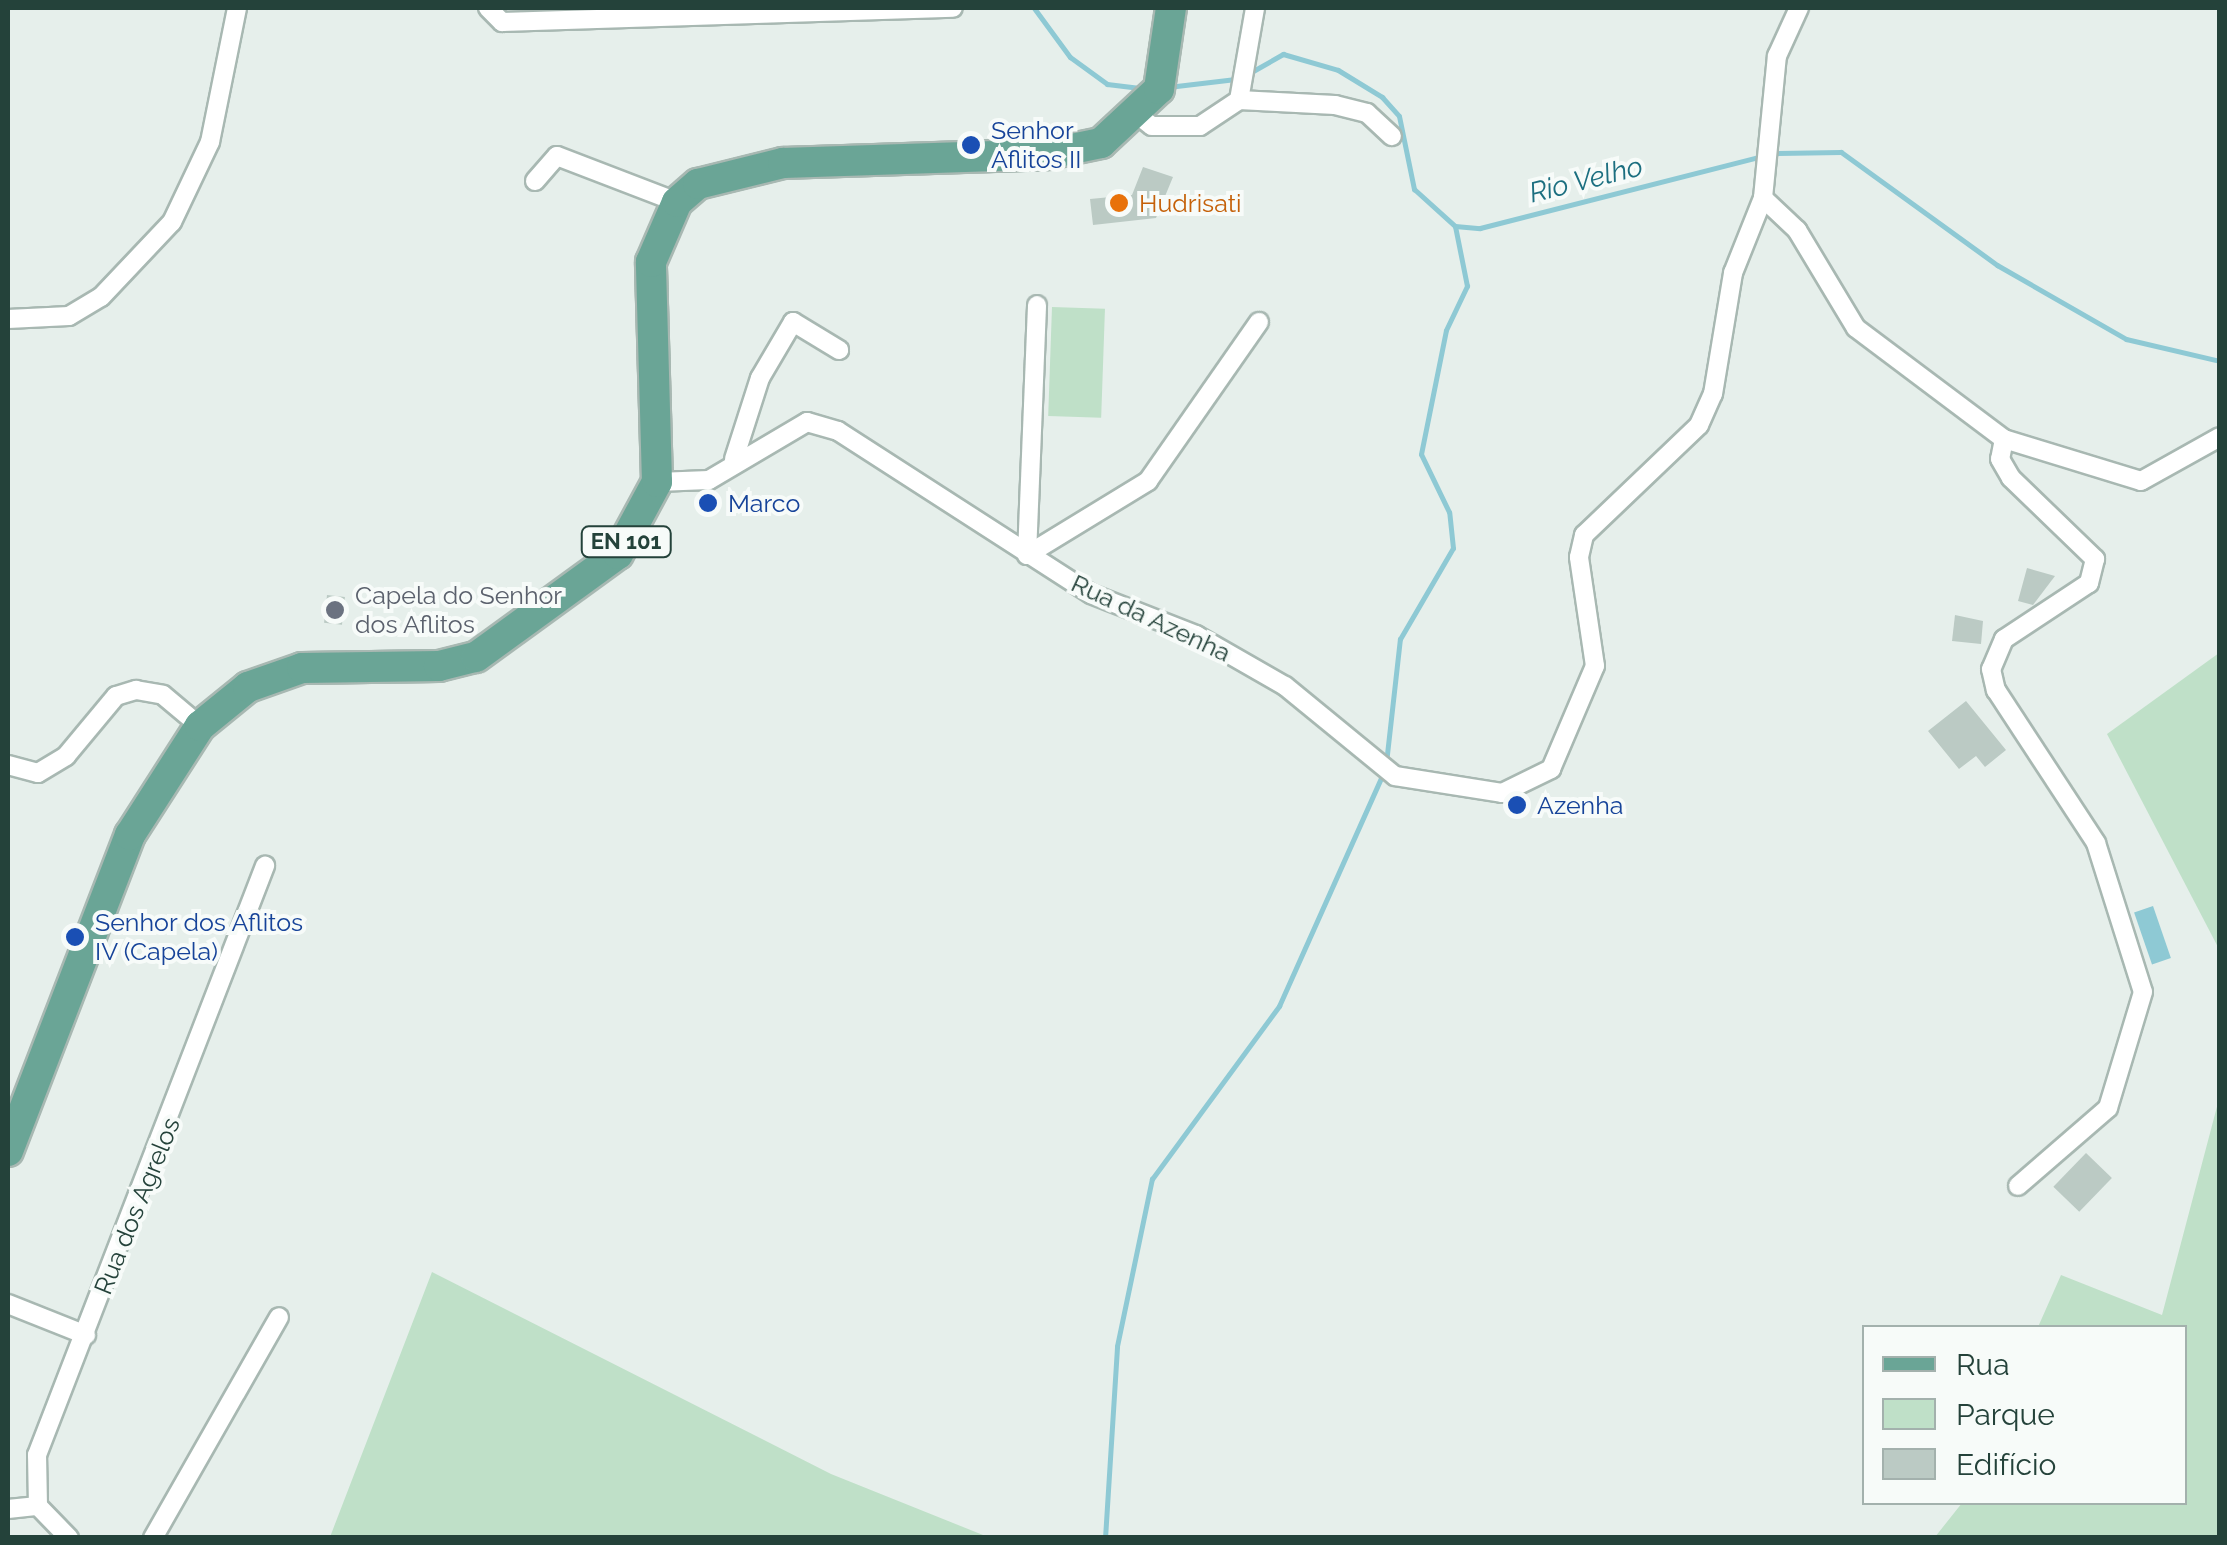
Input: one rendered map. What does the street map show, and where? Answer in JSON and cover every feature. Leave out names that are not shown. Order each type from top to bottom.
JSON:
[{"type":"main road","points":[[658,482],[650,262],[677,202],[698,184],[783,163],[1081,149],[1139,116],[1169,62],[1171,8]]},
{"type":"main road","name":"EN 101","points":[[8,1151],[130,836],[200,726],[248,687],[302,668],[439,666],[476,657],[618,554],[658,482]]},
{"type":"street","points":[[8,319],[69,316],[101,297],[172,222],[210,142],[236,8]]},
{"type":"street","points":[[488,8],[502,22],[953,8]]},
{"type":"street","points":[[1239,100],[1255,8]]},
{"type":"street","points":[[1799,8],[1766,107],[1764,198],[1797,230],[1856,328],[2004,438],[2141,481],[2220,437]]},
{"type":"street","points":[[1139,116],[1152,126],[1200,126],[1239,100],[1335,105],[1368,113],[1392,136]]},
{"type":"street","points":[[536,181],[557,156],[677,202]]},
{"type":"street","name":"Rua da Azenha","points":[[1028,555],[1285,686],[1395,776],[1502,793],[1530,780],[1551,769],[1595,666],[1579,557],[1584,534],[1699,425],[1725,350],[1733,273],[1764,198]]},
{"type":"street","points":[[1028,555],[1037,305]]},
{"type":"street","points":[[734,458],[760,378],[794,322],[839,350]]},
{"type":"street","points":[[1028,555],[1148,481],[1260,322]]},
{"type":"street","points":[[658,482],[709,480],[734,458],[807,422],[838,431],[1028,555]]},
{"type":"street","points":[[2004,438],[2000,459],[2010,478],[2095,559],[2088,583],[2004,639],[1991,669],[1996,690],[2096,843],[2143,992],[2108,1108],[2018,1186]]},
{"type":"street","points":[[8,765],[38,773],[66,756],[116,696],[136,690],[162,695],[200,726]]},
{"type":"street","name":"Rua dos Agrelos","points":[[38,1506],[38,1455],[265,866]]},
{"type":"street","points":[[8,1304],[86,1335]]},
{"type":"street","points":[[153,1538],[279,1318]]},
{"type":"street","points":[[8,1509],[38,1506],[67,1537]]},
{"type":"green space","points":[[1052,307],[1105,309],[1101,418],[1048,416]]},
{"type":"green space","points":[[2219,653],[2219,949],[2107,734]]},
{"type":"green space","points":[[2219,1099],[2219,1537],[1935,1537],[1960,1505],[2187,1505],[2187,1325],[2039,1325],[2061,1275],[2162,1315]]},
{"type":"green space","points":[[432,1272],[831,1474],[988,1537],[330,1537]]},
{"type":"water","points":[[2153,906],[2171,958],[2152,965],[2134,913]]},
{"type":"building","points":[[1143,167],[1173,177],[1156,218],[1093,225],[1090,199],[1132,195]]},
{"type":"building","points":[[2027,568],[2055,576],[2033,605],[2018,601]]},
{"type":"building","name":"Capela do Senhor dos Aflitos","points":[[327,595],[345,597],[342,625],[324,623]]},
{"type":"building","points":[[1955,615],[1983,621],[1981,644],[1952,641]]},
{"type":"building","points":[[1966,701],[2006,750],[1985,767],[1976,756],[1959,769],[1928,731]]},
{"type":"building","points":[[2086,1153],[2112,1178],[2079,1212],[2053,1187]]},
{"type":"waterway","name":"Rio Velho","points":[[1034,8],[1070,57],[1107,84],[1142,88]]},
{"type":"waterway","name":"Rio Velho","points":[[1246,75],[1283,54],[1338,70],[1382,97],[1399,116],[1414,189],[1455,226],[1480,228],[1762,156]]},
{"type":"waterway","name":"Rio Velho","points":[[1168,87],[1236,79]]},
{"type":"waterway","name":"Rio Velho","points":[[1773,153],[1841,152],[1997,265],[2126,339],[2220,361]]},
{"type":"waterway","points":[[1386,763],[1400,639],[1453,548],[1449,512],[1421,454],[1446,330],[1467,286],[1455,226]]},
{"type":"waterway","points":[[1105,1538],[1117,1346],[1152,1179],[1279,1006],[1383,774]]},
{"type":"place","name":"Senhor Aflitos II","points":[[971,145]]},
{"type":"place","name":"Hudrisati","points":[[1119,203]]},
{"type":"place","name":"Marco","points":[[708,503]]},
{"type":"place","name":"Capela do Senhor dos Aflitos","points":[[335,610]]},
{"type":"place","name":"Azenha","points":[[1517,805]]},
{"type":"place","name":"Senhor dos Aflitos IV (Capela)","points":[[75,937]]}]
